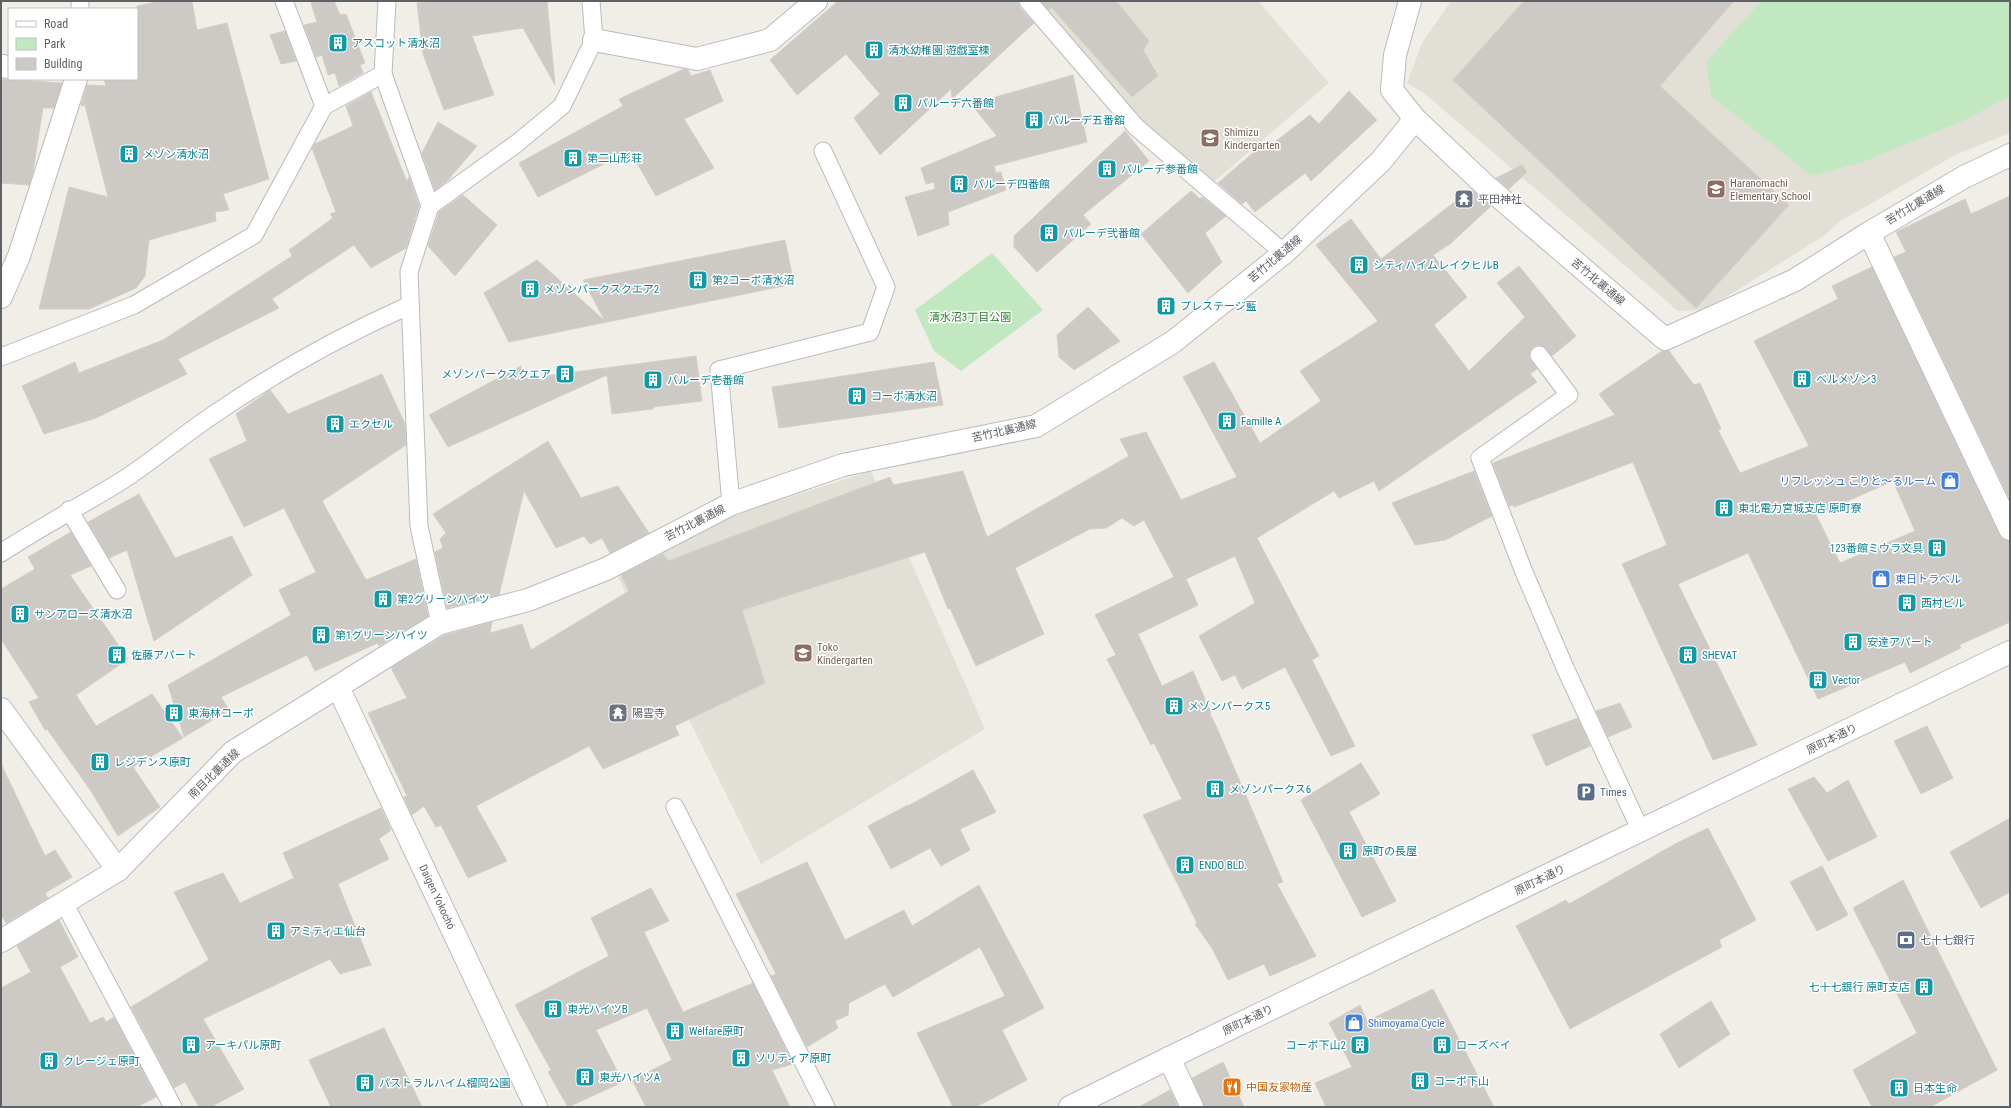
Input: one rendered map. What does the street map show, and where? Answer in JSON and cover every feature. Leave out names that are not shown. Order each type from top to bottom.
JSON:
[{"type":"street","points":[[594,40],[697,59],[770,40],[816,1]]},
{"type":"street","points":[[1410,1],[1395,55],[1392,90],[1415,119]]},
{"type":"street","points":[[1,297],[19,256],[76,80]]},
{"type":"street","name":"苦竹北裏通線","points":[[440,623],[528,600],[599,572],[731,504],[843,465],[1036,426],[1173,342],[1284,253],[1381,160],[1415,119],[1485,185],[1665,339],[1795,280],[1869,232],[1964,177],[2010,155]]},
{"type":"street","points":[[1869,232],[2010,529]]},
{"type":"street","name":"南目北裏通線","points":[[1,941],[118,870],[233,752],[440,623]]},
{"type":"street","name":"原町本通り","points":[[1070,1107],[2010,652]]},
{"type":"street","name":"Daigen Yokochó","points":[[338,687],[536,1107]]},
{"type":"street","points":[[1,709],[118,870]]},
{"type":"street","points":[[1169,1058],[1192,1107]]},
{"type":"lane","points":[[284,1],[324,106]]},
{"type":"lane","points":[[387,1],[383,74],[430,206]]},
{"type":"lane","points":[[440,623],[419,526],[409,272],[430,206],[516,144],[562,106],[594,40],[591,1]]},
{"type":"lane","points":[[1028,1],[1136,127],[1284,253]]},
{"type":"lane","points":[[1,357],[134,305],[254,235],[324,106],[383,74]]},
{"type":"lane","points":[[731,504],[719,370],[870,332],[886,287],[823,151]]},
{"type":"lane","points":[[1,553],[69,510],[125,478],[222,408],[316,352],[376,320],[410,305]]},
{"type":"lane","points":[[1539,355],[1570,395],[1480,458],[1524,572],[1566,670],[1641,831]]},
{"type":"lane","points":[[69,510],[117,590]]},
{"type":"lane","points":[[675,806],[826,1107]]},
{"type":"lane","points":[[64,902],[173,1107]]},
{"type":"shaded area","name":"Shimizu Kindergarten","points":[[1036,1],[1258,1],[1329,83],[1202,192]]},
{"type":"shaded area","name":"Haranomachi Elementary School","points":[[1451,1],[2010,1],[2010,133],[1955,155],[1839,222],[1825,235],[1706,310],[1678,311],[1425,94],[1407,83],[1422,43]]},
{"type":"shaded area","name":"Toko Kindergarten","points":[[871,471],[985,729],[761,864],[618,577],[734,515]]},
{"type":"green space","points":[[1761,1],[2010,1],[2010,96],[1965,120],[1863,162],[1812,176],[1711,96],[1706,62]]},
{"type":"green space","name":"清水沼3丁目公園","points":[[992,253],[1043,310],[961,371],[934,351],[915,310]]},
{"type":"building","points":[[161,1],[192,1],[197,30],[227,23],[269,179],[223,194],[229,210],[215,212],[216,221],[149,240],[145,276],[136,288],[89,309],[39,309],[69,187],[108,197],[85,105],[81,106],[87,85],[106,86],[104,80],[138,80],[137,6]]},
{"type":"building","name":"アスコット清水沼","points":[[316,1],[334,1],[340,15],[346,14],[365,63],[360,65],[363,73],[339,86],[335,73],[328,75],[322,55],[316,57],[304,25],[317,22],[311,3]]},
{"type":"building","points":[[447,1],[547,1],[555,85],[523,28],[472,36],[494,95],[444,110],[423,54],[417,3]]},
{"type":"building","points":[[838,1],[1018,1],[1020,8],[1034,23],[952,99],[951,89],[880,155],[854,118],[880,94],[846,54],[797,95],[770,60]]},
{"type":"building","points":[[1041,1],[1116,1],[1149,41],[1143,50],[1158,76],[1132,97],[1051,7],[1049,10]]},
{"type":"building","points":[[1524,1],[1734,1],[1660,86],[1789,205],[1696,308],[1453,80]]},
{"type":"building","points":[[285,31],[296,61],[281,64],[270,35]]},
{"type":"building","points":[[684,69],[688,70],[691,76],[710,70],[723,101],[684,119],[714,168],[656,196],[630,151],[538,197],[519,163],[623,106],[619,99]]},
{"type":"building","points":[[1073,75],[1087,142],[994,166],[996,173],[1001,172],[1006,190],[948,212],[949,225],[918,236],[905,197],[935,189],[934,182],[926,184],[921,168],[997,136],[971,104]]},
{"type":"building","points":[[1,79],[62,83],[54,108],[43,108],[33,171],[29,185],[1,183]]},
{"type":"building","points":[[1349,91],[1377,120],[1311,181],[1305,173],[1255,212],[1246,201],[1242,204],[1218,183],[1267,141],[1271,145],[1310,115],[1319,124]]},
{"type":"building","points":[[371,92],[407,182],[409,177],[419,206],[406,248],[371,268],[354,245],[272,299],[279,308],[178,359],[187,374],[96,418],[44,434],[22,386],[75,362],[79,373],[163,340],[292,256],[289,250],[333,218],[330,214],[336,212],[312,148],[315,144],[353,126],[346,106]]},
{"type":"building","points":[[438,122],[477,146],[447,181],[435,190],[422,153]]},
{"type":"building","points":[[1125,131],[1149,161],[1083,215],[1091,224],[1037,272],[1014,247],[1014,236]]},
{"type":"building","points":[[1522,165],[1527,172],[1509,189],[1496,178]]},
{"type":"building","points":[[1191,191],[1200,199],[1202,197],[1226,216],[1205,233],[1222,262],[1188,293],[1141,234]]},
{"type":"building","points":[[1473,191],[1491,206],[1450,244],[1433,255],[1467,297],[1434,325],[1469,371],[1525,317],[1497,283],[1519,266],[1576,336],[1552,356],[1543,346],[1537,345],[1533,347],[1529,357],[1537,369],[1530,374],[1537,382],[1379,491],[1374,481],[1339,498],[1334,491],[1257,538],[1319,656],[1312,660],[1355,746],[1331,756],[1285,667],[1242,689],[1235,675],[1222,681],[1199,636],[1255,603],[1235,556],[1186,579],[1198,605],[1138,634],[1162,686],[1193,671],[1211,713],[1210,714],[1283,882],[1277,884],[1316,956],[1270,976],[1264,964],[1228,980],[1212,948],[1195,924],[1197,923],[1143,815],[1182,799],[1154,743],[1151,745],[1107,659],[1116,655],[1095,615],[1174,577],[1144,520],[1134,526],[1122,518],[1106,528],[1090,529],[1015,568],[1044,634],[976,666],[950,608],[948,609],[925,552],[742,610],[765,683],[675,726],[679,735],[603,769],[589,746],[476,806],[507,861],[468,878],[441,825],[436,827],[424,806],[412,815],[404,797],[407,796],[368,713],[407,698],[391,668],[445,635],[492,622],[490,633],[522,624],[531,650],[629,591],[621,575],[663,554],[668,561],[890,477],[893,485],[963,471],[987,537],[1129,456],[1120,439],[1146,432],[1181,500],[1237,477],[1183,377],[1214,362],[1260,443],[1321,401],[1300,371],[1378,321],[1316,245],[1351,219],[1381,259],[1466,193]]},
{"type":"building","points":[[463,195],[497,225],[455,276],[428,246],[439,212]]},
{"type":"building","points":[[2010,196],[2010,500],[1894,257],[1906,252],[1896,232],[1965,199],[1971,214]]},
{"type":"building","points":[[785,240],[794,284],[509,342],[484,293],[537,260],[605,321],[583,280]]},
{"type":"building","points":[[1872,267],[1999,534],[2003,539],[2010,541],[2010,622],[1959,645],[1961,648],[1910,673],[1905,662],[1818,699],[1748,553],[1678,584],[1757,745],[1713,760],[1622,564],[1667,545],[1633,462],[1514,507],[1513,505],[1509,506],[1493,463],[1615,415],[1599,394],[1662,351],[1669,351],[1694,385],[1700,383],[1721,429],[1718,430],[1740,473],[1809,446],[1754,341],[1838,299],[1832,286]],"holes":[[[1893,481],[1915,531],[1840,563],[1816,515]]]},
{"type":"building","points":[[1088,307],[1120,341],[1074,370],[1059,357],[1057,335]]},
{"type":"building","name":"パルーデ壱番館","points":[[696,356],[702,401],[612,414],[606,368]]},
{"type":"building","name":"コーポ清水沼","points":[[934,362],[943,405],[779,428],[772,387]]},
{"type":"building","points":[[521,366],[523,379],[605,368],[607,375],[448,447],[429,415]]},
{"type":"building","points":[[382,374],[405,424],[406,445],[322,501],[366,580],[416,559],[428,616],[379,646],[378,643],[315,671],[307,655],[221,697],[229,710],[184,737],[168,685],[291,615],[279,590],[316,572],[284,508],[244,527],[209,459],[247,441],[236,414],[270,390],[288,414]]},
{"type":"building","points":[[548,441],[581,498],[618,486],[649,533],[610,553],[602,538],[590,544],[584,536],[556,548],[524,491],[499,595],[447,608],[435,552],[443,548],[440,539],[446,533],[433,514]]},
{"type":"building","points":[[1474,471],[1492,516],[1445,540],[1415,545],[1392,503]]},
{"type":"building","points":[[139,494],[175,558],[232,536],[252,575],[154,641],[127,550],[109,558],[88,522]]},
{"type":"building","points":[[71,532],[91,566],[70,575],[128,659],[76,695],[96,726],[152,694],[183,738],[133,767],[160,807],[118,836],[91,791],[47,729],[45,730],[29,702],[39,698],[1,639],[1,589],[35,569],[28,557]]},
{"type":"building","points":[[1620,703],[1632,727],[1608,737],[1596,711]]},
{"type":"building","points":[[1578,718],[1590,746],[1546,766],[1532,735]]},
{"type":"building","points":[[1927,726],[1953,778],[1921,794],[1894,741]]},
{"type":"building","name":"原町の長屋","points":[[1361,763],[1380,794],[1349,812],[1396,901],[1362,917],[1301,800]]},
{"type":"building","points":[[1,764],[45,856],[55,850],[72,877],[45,893],[48,898],[6,923],[1,914]]},
{"type":"building","points":[[973,770],[996,812],[960,829],[970,850],[941,866],[930,848],[891,869],[868,826]]},
{"type":"building","points":[[1814,777],[1827,793],[1848,780],[1877,837],[1828,861],[1788,789]]},
{"type":"building","name":"アミティエ仙台","points":[[381,808],[391,830],[379,839],[389,859],[338,884],[371,965],[340,974],[330,959],[203,1019],[244,1089],[211,1107],[199,1107],[185,1082],[174,1088],[131,1007],[209,960],[174,892],[223,873],[240,903],[294,878],[283,853]]},
{"type":"building","points":[[2010,818],[2010,892],[1981,908],[1950,852]]},
{"type":"building","points":[[1708,828],[1756,920],[1719,940],[1722,947],[1570,1029],[1516,926],[1566,900],[1569,904],[1677,843]]},
{"type":"building","points":[[807,862],[845,940],[904,910],[912,926],[979,885],[1044,1008],[1002,1030],[1027,1080],[976,1107],[953,1107],[917,1033],[1005,996],[980,947],[893,997],[885,984],[849,1003],[848,1015],[835,1021],[838,1028],[807,1047],[771,976],[776,974],[736,894]]},
{"type":"building","points":[[1822,866],[1848,915],[1817,931],[1790,882]]},
{"type":"building","name":"七十七銀行 原町支店","points":[[1903,880],[1997,1070],[1930,1107],[1872,1107],[1853,1070],[1917,1033],[1853,908]]},
{"type":"building","points":[[651,888],[669,921],[644,932],[683,1012],[753,983],[793,1064],[772,1070],[790,1107],[646,1107],[632,1080],[672,1060],[647,1008],[596,1030],[623,1082],[568,1107],[548,1072],[551,1070],[515,1005],[609,956],[591,918]]},
{"type":"building","points":[[59,920],[78,957],[60,967],[90,1023],[103,1017],[106,1022],[114,1017],[156,1097],[137,1107],[1,1107],[1,988],[31,972],[17,946]]},
{"type":"building","points":[[1433,989],[1494,1107],[1326,1107],[1315,1083],[1352,1067],[1329,1023],[1360,1005],[1367,1021]]},
{"type":"building","points":[[1711,1001],[1730,1034],[1679,1068],[1660,1034]]},
{"type":"building","name":"パストラルハイム榴岡公園","points":[[384,1028],[422,1107],[331,1107],[309,1060]]},
{"type":"building","points":[[1223,1062],[1244,1107],[1204,1107],[1192,1078]]},
{"type":"building","points":[[1170,1090],[1178,1107],[1139,1107]]},
{"type":"place","name":"アスコット清水沼","points":[[338,43]]},
{"type":"place","name":"清水幼稚園 遊戯室棟","points":[[874,50]]},
{"type":"place","name":"パルーデ六番館","points":[[903,103]]},
{"type":"place","name":"パルーデ五番舘","points":[[1034,120]]},
{"type":"place","name":"Shimizu Kindergarten","points":[[1210,138]]},
{"type":"place","name":"メゾン清水沼","points":[[129,154]]},
{"type":"place","name":"第二山形荘","points":[[573,158]]},
{"type":"place","name":"パルーデ参番館","points":[[1107,169]]},
{"type":"place","name":"パルーデ四番館","points":[[959,184]]},
{"type":"place","name":"Haranomachi Elementary School","points":[[1716,189]]},
{"type":"place","name":"平田神社","points":[[1464,199]]},
{"type":"place","name":"パルーデ弐番館","points":[[1049,233]]},
{"type":"place","name":"シティハイムレイクヒルB","points":[[1359,265]]},
{"type":"place","name":"第2コーポ清水沼","points":[[698,280]]},
{"type":"place","name":"メゾンパークスクエア2","points":[[530,289]]},
{"type":"place","name":"プレステージ藍","points":[[1166,306]]},
{"type":"place","name":"メゾンパークスクエア","points":[[565,374]]},
{"type":"place","name":"ベルメゾン3","points":[[1802,379]]},
{"type":"place","name":"パルーデ壱番館","points":[[653,380]]},
{"type":"place","name":"コーポ清水沼","points":[[857,396]]},
{"type":"place","name":"Famille A","points":[[1227,421]]},
{"type":"place","name":"エクセル","points":[[335,424]]},
{"type":"place","name":"リフレッシュ こりと〜るルーム","points":[[1950,481]]},
{"type":"place","name":"東北電力宮城支店 原町寮","points":[[1724,508]]},
{"type":"place","name":"123番館ミウラ文具","points":[[1937,548]]},
{"type":"place","name":"東日トラベル","points":[[1881,579]]},
{"type":"place","name":"第2グリーンハイツ","points":[[383,599]]},
{"type":"place","name":"西村ビル","points":[[1907,603]]},
{"type":"place","name":"サンアローズ清水沼","points":[[20,614]]},
{"type":"place","name":"第1グリーンハイツ","points":[[321,635]]},
{"type":"place","name":"安達アパート","points":[[1853,642]]},
{"type":"place","name":"Toko Kindergarten","points":[[803,653]]},
{"type":"place","name":"佐藤アパート","points":[[117,655]]},
{"type":"place","name":"SHEVAT","points":[[1688,655]]},
{"type":"place","name":"Vector","points":[[1818,680]]},
{"type":"place","name":"メゾンパークス5","points":[[1174,706]]},
{"type":"place","name":"東海林コーポ","points":[[174,713]]},
{"type":"place","name":"陽雲寺","points":[[618,713]]},
{"type":"place","name":"レジデンス原町","points":[[100,762]]},
{"type":"place","name":"メゾンパークス6","points":[[1215,789]]},
{"type":"place","name":"Times","points":[[1586,792]]},
{"type":"place","name":"原町の長屋","points":[[1348,851]]},
{"type":"place","name":"ENDO BLD.","points":[[1185,865]]},
{"type":"place","name":"アミティエ仙台","points":[[276,931]]},
{"type":"place","name":"七十七銀行","points":[[1906,940]]},
{"type":"place","name":"七十七銀行 原町支店","points":[[1924,987]]},
{"type":"place","name":"東光ハイツB","points":[[553,1009]]},
{"type":"place","name":"Shimoyama Cycle","points":[[1354,1023]]},
{"type":"place","name":"Welfare原町","points":[[675,1031]]},
{"type":"place","name":"アーキパル原町","points":[[191,1045]]},
{"type":"place","name":"コーポ下山2","points":[[1360,1045]]},
{"type":"place","name":"ローズベイ","points":[[1442,1045]]},
{"type":"place","name":"ソリティア原町","points":[[741,1058]]},
{"type":"place","name":"クレージェ原町","points":[[49,1061]]},
{"type":"place","name":"東光ハイツA","points":[[585,1077]]},
{"type":"place","name":"コーポ下山","points":[[1420,1081]]},
{"type":"place","name":"パストラルハイム榴岡公園","points":[[365,1083]]},
{"type":"place","name":"中国友家物産","points":[[1232,1087]]},
{"type":"place","name":"日本生命","points":[[1899,1088]]}]
